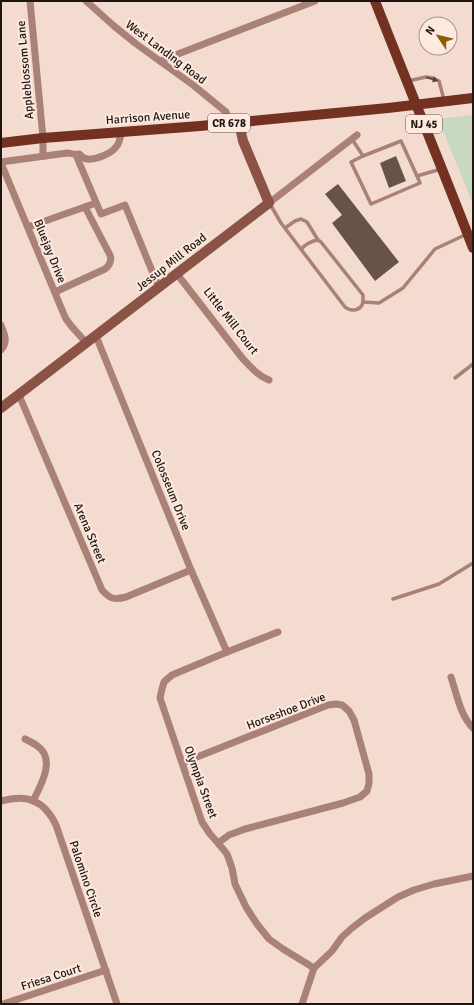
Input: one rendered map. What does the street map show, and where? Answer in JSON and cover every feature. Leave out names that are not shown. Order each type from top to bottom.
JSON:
[{"type":"main road","name":"NJ 45","points":[[374,1],[473,248]]},
{"type":"main road","name":"CR 678","points":[[416,104],[473,98]]},
{"type":"main road","name":"Harrison Avenue","points":[[1,143],[43,138],[200,126],[380,109],[416,104]]},
{"type":"street","name":"Appleblossom Lane","points":[[30,1],[43,138],[43,156]]},
{"type":"street","name":"West Landing Road","points":[[86,1],[130,39],[193,85],[226,112],[229,123]]},
{"type":"street","points":[[160,61],[315,1]]},
{"type":"street","points":[[241,122],[241,132],[244,141],[269,203]]},
{"type":"street","points":[[1,162],[67,153],[76,155],[79,154],[84,158],[93,159],[116,148],[120,142],[121,133]]},
{"type":"street","name":"Jessup Mill Road","points":[[1,407],[19,395],[355,137]]},
{"type":"street","points":[[76,155],[101,214]]},
{"type":"street","name":"Bluejay Drive","points":[[1,162],[69,324],[86,343]]},
{"type":"street","points":[[28,227],[96,203]]},
{"type":"street","points":[[91,219],[124,205],[159,288]]},
{"type":"street","points":[[55,292],[106,269],[109,266],[110,255],[85,207]]},
{"type":"street","name":"Little Mill Court","points":[[177,274],[243,359],[255,372],[269,380]]},
{"type":"street","points":[[1,325],[6,341],[1,350]]},
{"type":"street","name":"Colosseum Drive","points":[[96,336],[191,570],[227,652]]},
{"type":"street","name":"Arena Street","points":[[19,395],[102,590],[108,596],[118,599],[191,570]]},
{"type":"street","name":"Olympia Street","points":[[278,632],[172,675],[164,682],[160,698],[202,822],[227,854],[232,868],[235,884],[246,906],[268,939],[314,968]]},
{"type":"street","points":[[451,677],[462,714],[473,728]]},
{"type":"street","name":"Horseshoe Drive","points":[[182,763],[328,705],[342,705],[349,711],[354,720],[369,774],[367,791],[360,797],[343,803],[245,829],[229,835],[218,843]]},
{"type":"street","points":[[1,801],[25,798],[33,801],[45,776],[47,767],[44,753],[36,745],[25,740]]},
{"type":"street","name":"Palomino Circle","points":[[33,801],[38,803],[52,816],[56,825],[118,1004]]},
{"type":"street","points":[[302,1004],[314,968],[352,928],[398,897],[414,890],[473,876]]},
{"type":"street","name":"Friesa Court","points":[[3,1004],[106,970]]},
{"type":"lane","points":[[406,81],[426,77],[439,81],[444,101]]},
{"type":"lane","points":[[355,137],[363,156]]},
{"type":"lane","points":[[401,141],[417,176],[420,183],[371,204],[351,162],[401,141]]},
{"type":"lane","points":[[417,176],[442,169]]},
{"type":"lane","points":[[269,203],[286,228],[347,309],[351,311],[361,307],[363,295],[318,240],[307,222],[301,219],[286,228]]},
{"type":"lane","points":[[363,302],[379,303],[403,288],[435,249],[468,234]]},
{"type":"lane","points":[[301,248],[309,242],[318,240]]},
{"type":"lane","points":[[455,378],[473,364]]},
{"type":"lane","points":[[393,599],[440,584],[473,563]]},
{"type":"green space","points":[[473,115],[473,204],[438,119]]},
{"type":"building","points":[[396,156],[406,181],[389,188],[380,163]]},
{"type":"building","points":[[338,184],[399,262],[375,281],[332,223],[342,215],[325,194]]}]
